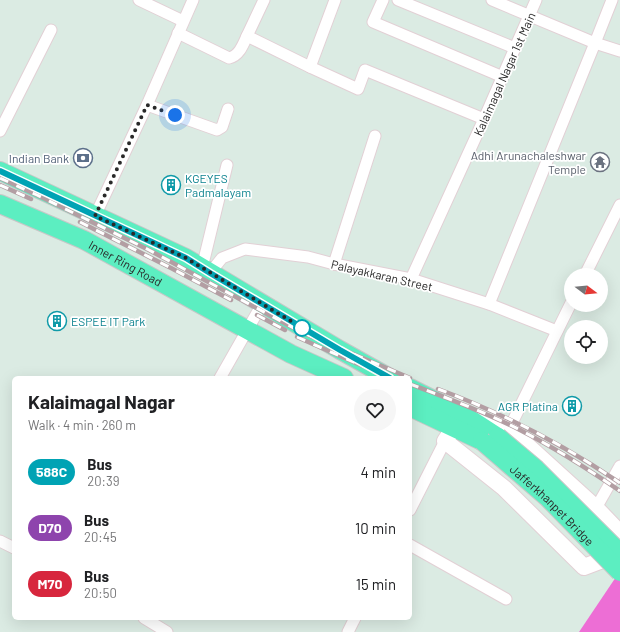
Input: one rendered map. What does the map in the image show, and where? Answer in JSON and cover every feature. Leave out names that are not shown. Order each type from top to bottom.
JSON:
[{"type":"main road","points":[[0,171],[186,258],[369,368],[386,376]]},
{"type":"main road","name":"Inner Ring Road","points":[[0,204],[84,240],[291,354],[340,376]]},
{"type":"main road","points":[[412,390],[455,428]]},
{"type":"main road","points":[[412,409],[455,428],[496,436]]},
{"type":"main road","name":"Jafferkhanpet Bridge","points":[[496,436],[536,469],[620,553]]},
{"type":"main road","name":"Jafferkhanpet Bridge","points":[[496,436],[548,498],[620,572]]},
{"type":"street","points":[[139,0],[183,22]]},
{"type":"street","points":[[95,216],[147,105],[193,0]]},
{"type":"street","points":[[178,33],[228,58],[234,57],[241,49],[264,0]]},
{"type":"street","points":[[310,67],[335,0]]},
{"type":"street","points":[[383,0],[373,22],[503,77]]},
{"type":"street","points":[[398,0],[515,48]]},
{"type":"street","points":[[492,0],[595,43],[620,51]]},
{"type":"street","name":"Kalaimagal Nagar 1st Main","points":[[411,279],[503,77],[536,0]]},
{"type":"street","points":[[489,304],[612,0]]},
{"type":"street","points":[[0,130],[51,30]]},
{"type":"street","points":[[247,36],[358,89],[365,70],[484,119]]},
{"type":"street","points":[[147,105],[217,130],[222,127],[228,109]]},
{"type":"street","points":[[334,264],[375,136]]},
{"type":"street","points":[[206,271],[227,165]]},
{"type":"street","points":[[588,268],[620,205]]},
{"type":"street","name":"Palayakkaran Street","points":[[206,271],[222,258],[245,249],[308,257],[334,264],[411,279],[489,304],[557,331]]},
{"type":"street","points":[[221,376],[262,304]]},
{"type":"street","points":[[412,506],[455,428],[504,488],[584,568],[606,559],[619,532],[596,508],[496,436],[566,312]]},
{"type":"street","points":[[596,508],[620,466]]},
{"type":"street","points":[[0,541],[12,547]]},
{"type":"street","points":[[412,546],[506,599]]},
{"type":"street","points":[[147,620],[167,632]]},
{"type":"street","points":[[348,632],[354,620]]},
{"type":"shaded area","points":[[620,571],[620,632],[579,632]]},
{"type":"railway","points":[[0,178],[149,250],[301,332],[405,376]]},
{"type":"railway","points":[[0,185],[31,199]]},
{"type":"railway","points":[[80,222],[231,300]]},
{"type":"railway","points":[[257,315],[285,330]]},
{"type":"railway","points":[[297,337],[384,374]]},
{"type":"railway","points":[[412,385],[507,423],[571,459],[620,491]]},
{"type":"railway","points":[[438,389],[532,430],[576,455],[620,483]]},
{"type":"bus line","name":"588C","points":[[0,171],[186,258],[369,368],[386,376]]},
{"type":"place","name":"Indian Bank","points":[[83,158]]},
{"type":"place","name":"Adhi Arunachaleshwar Temple","points":[[600,162]]},
{"type":"place","name":"KGEYES Padmalayam","points":[[171,185]]},
{"type":"place","name":"ESPEE IT Park","points":[[57,321]]},
{"type":"place","name":"AGR Platina","points":[[572,406]]},
{"type":"route","points":[[175,115],[147,105],[95,216],[186,258],[304,329],[302,328]]}]
